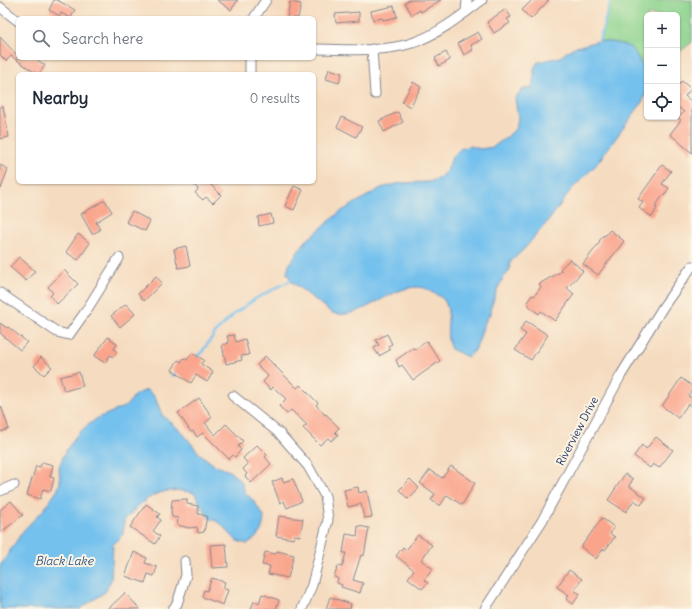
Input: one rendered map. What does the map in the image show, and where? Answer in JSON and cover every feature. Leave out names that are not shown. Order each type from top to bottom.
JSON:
[{"type":"street","points":[[255,16],[266,0]]},
{"type":"street","points":[[466,12],[467,0]]},
{"type":"street","points":[[316,49],[372,49],[397,47],[412,43],[427,37],[482,0]]},
{"type":"street","points":[[0,7],[16,19]]},
{"type":"street","points":[[372,49],[375,94]]},
{"type":"street","points":[[250,60],[250,72]]},
{"type":"street","points":[[0,293],[58,332],[69,334],[86,311],[119,258]]},
{"type":"street","name":"Riverview Drive","points":[[485,609],[542,521],[621,375],[663,307],[692,266]]},
{"type":"street","points":[[233,396],[279,433],[308,466],[325,496],[328,520],[312,585],[302,609]]},
{"type":"street","points":[[0,491],[14,485]]},
{"type":"street","points":[[173,609],[177,604],[186,575],[184,561]]},
{"type":"green space","points":[[611,0],[692,0],[692,42],[680,52],[680,12],[644,12],[644,70],[637,56],[617,43],[599,41]]},
{"type":"water","points":[[599,41],[617,43],[630,47],[637,56],[644,70],[644,98],[641,104],[595,166],[570,191],[549,220],[524,249],[511,261],[509,272],[503,278],[497,290],[490,314],[486,319],[473,353],[468,357],[451,349],[447,331],[448,309],[446,304],[441,297],[425,288],[413,287],[402,290],[354,312],[343,314],[332,313],[292,282],[287,273],[289,264],[305,242],[340,212],[381,188],[400,183],[429,182],[439,178],[448,169],[452,157],[460,149],[470,146],[480,149],[493,147],[507,137],[516,128],[518,118],[515,98],[522,90],[532,87],[534,80],[534,68],[538,62],[560,57],[572,48]]},
{"type":"water","name":"Black Lake","points":[[147,390],[155,397],[162,415],[181,431],[199,453],[214,465],[229,471],[241,481],[245,493],[252,499],[264,516],[263,526],[258,536],[247,544],[237,541],[220,523],[209,518],[194,493],[182,491],[163,492],[147,499],[124,521],[123,534],[113,545],[111,580],[105,592],[80,609],[0,609],[0,566],[23,531],[44,509],[57,491],[60,483],[59,467],[65,452],[76,436],[84,428],[96,419],[126,406],[136,394]]},
{"type":"building","points":[[54,0],[57,0],[75,10],[72,16],[67,16],[61,13],[60,16],[49,10]]},
{"type":"building","points":[[217,0],[238,0],[231,10]]},
{"type":"building","points":[[409,0],[441,0],[421,12],[420,10],[412,15],[405,3]]},
{"type":"building","points":[[532,0],[549,0],[531,19],[522,10]]},
{"type":"building","points":[[290,2],[301,4],[298,16],[287,16]]},
{"type":"building","points":[[394,6],[397,17],[383,20],[382,18],[373,20],[371,11]]},
{"type":"building","points":[[506,9],[511,17],[507,19],[510,23],[494,33],[487,22]]},
{"type":"building","points":[[359,12],[359,21],[336,23],[335,14]]},
{"type":"building","points":[[478,32],[482,39],[471,45],[473,50],[464,55],[458,43]]},
{"type":"building","points":[[0,37],[16,54],[16,59],[11,56],[6,61],[0,55]]},
{"type":"building","points":[[446,52],[450,60],[439,66],[435,58]]},
{"type":"building","points":[[17,60],[37,60],[45,65],[40,72],[34,72]]},
{"type":"building","points":[[329,69],[342,73],[339,83],[326,79]]},
{"type":"building","points":[[682,81],[691,89],[685,96],[692,102],[692,153],[670,134],[681,120],[680,116],[684,112],[680,109],[680,83]]},
{"type":"building","points":[[413,82],[421,87],[410,107],[402,102]]},
{"type":"building","points":[[3,106],[9,137],[0,139],[0,107]]},
{"type":"building","points":[[398,112],[403,122],[384,132],[379,121]]},
{"type":"building","points":[[342,117],[362,127],[356,137],[337,127]]},
{"type":"building","points":[[0,165],[8,169],[1,189],[0,188]]},
{"type":"building","points":[[662,165],[671,171],[662,184],[669,188],[655,207],[657,208],[652,217],[639,208],[643,202],[638,199]]},
{"type":"building","points":[[193,184],[210,184],[221,195],[213,203],[206,197],[203,200],[195,193],[198,189]]},
{"type":"building","points":[[294,186],[303,190],[294,210],[285,206]]},
{"type":"building","points":[[105,200],[112,212],[96,222],[100,230],[92,234],[81,214]]},
{"type":"building","points":[[132,211],[150,221],[145,231],[126,222]]},
{"type":"building","points":[[271,214],[273,223],[259,226],[258,217]]},
{"type":"building","points":[[610,230],[624,241],[598,275],[583,264],[600,242],[599,241]]},
{"type":"building","points":[[78,234],[90,243],[78,260],[66,252]]},
{"type":"building","points":[[186,246],[190,266],[178,268],[174,249]]},
{"type":"building","points":[[19,257],[35,271],[26,281],[10,267]]},
{"type":"building","points":[[570,259],[583,271],[567,288],[574,294],[555,321],[541,311],[539,314],[531,308],[527,302],[541,287],[539,284],[562,271],[560,269]]},
{"type":"building","points":[[64,270],[78,284],[57,304],[50,296],[53,293],[48,287]]},
{"type":"building","points":[[156,276],[162,283],[144,301],[138,294]]},
{"type":"building","points":[[126,304],[135,314],[120,327],[111,316]]},
{"type":"building","points":[[526,321],[548,335],[531,360],[515,350],[526,334],[520,330]]},
{"type":"building","points":[[0,323],[7,328],[8,327],[27,342],[20,350],[0,333]]},
{"type":"building","points":[[387,334],[392,344],[388,346],[390,350],[379,356],[374,348],[379,345],[376,340]]},
{"type":"building","points":[[234,335],[236,342],[245,339],[249,355],[241,356],[242,360],[226,364],[222,345],[229,343],[227,336]]},
{"type":"building","points":[[108,337],[117,344],[114,349],[117,352],[113,357],[110,355],[105,363],[94,356]]},
{"type":"building","points":[[427,341],[440,361],[413,380],[402,365],[399,367],[396,360],[413,348],[416,349]]},
{"type":"building","points":[[192,353],[204,360],[201,364],[213,372],[207,382],[196,375],[191,383],[172,370],[178,360],[181,362],[184,358],[187,360]]},
{"type":"building","points":[[265,356],[297,388],[300,385],[318,403],[316,405],[325,415],[326,414],[339,428],[335,432],[338,435],[331,441],[328,438],[320,445],[303,428],[307,425],[291,410],[287,414],[279,406],[286,399],[273,387],[271,390],[263,382],[268,376],[257,365]]},
{"type":"building","points":[[41,357],[52,367],[44,375],[34,366]]},
{"type":"building","points":[[79,372],[83,386],[64,391],[60,377]]},
{"type":"building","points":[[681,378],[692,386],[692,390],[688,396],[692,398],[692,407],[688,404],[678,418],[662,406]]},
{"type":"building","points":[[199,398],[212,417],[205,423],[215,435],[226,424],[243,441],[238,446],[241,450],[235,457],[233,455],[229,459],[203,433],[197,437],[193,431],[191,432],[178,413]]},
{"type":"building","points":[[0,406],[9,429],[0,432]]},
{"type":"building","points":[[656,437],[673,450],[659,468],[653,464],[650,468],[634,456],[642,445],[646,449]]},
{"type":"building","points":[[257,445],[267,455],[265,457],[271,464],[251,483],[245,476],[247,474],[243,469],[248,464],[243,458]]},
{"type":"building","points":[[42,462],[53,465],[50,477],[54,478],[51,491],[43,489],[40,499],[27,495],[36,466],[40,467]]},
{"type":"building","points":[[451,466],[475,483],[462,505],[447,495],[440,506],[431,500],[435,494],[420,483],[430,470],[442,478]]},
{"type":"building","points":[[625,474],[633,479],[629,486],[646,498],[641,505],[634,500],[626,512],[608,500]]},
{"type":"building","points":[[282,478],[283,482],[293,479],[302,501],[287,508],[284,501],[280,503],[272,482]]},
{"type":"building","points":[[410,479],[419,488],[408,499],[399,490]]},
{"type":"building","points":[[358,487],[359,493],[367,491],[372,517],[364,518],[361,504],[348,507],[344,490]]},
{"type":"building","points":[[187,499],[187,504],[198,506],[198,514],[207,516],[204,532],[198,533],[197,527],[189,528],[177,525],[178,518],[172,517],[172,500]]},
{"type":"building","points":[[11,501],[23,515],[0,533],[0,510]]},
{"type":"building","points":[[146,504],[160,514],[157,517],[161,520],[153,531],[160,536],[155,544],[130,527]]},
{"type":"building","points":[[279,516],[303,519],[300,536],[294,535],[293,539],[276,536]]},
{"type":"building","points":[[602,518],[614,527],[610,534],[615,537],[605,550],[603,549],[596,559],[581,547]]},
{"type":"building","points":[[358,526],[369,528],[364,556],[361,555],[353,580],[363,583],[360,593],[341,587],[342,585],[337,583],[338,578],[334,577],[338,566],[342,567],[346,553],[343,553],[346,534],[357,536]]},
{"type":"building","points":[[418,535],[432,545],[421,560],[433,569],[424,580],[428,583],[422,589],[408,578],[414,570],[396,556],[403,547],[406,550]]},
{"type":"building","points":[[226,544],[228,567],[212,568],[210,545]]},
{"type":"building","points":[[277,551],[294,555],[288,578],[268,574],[270,566],[262,565],[265,552],[276,554]]},
{"type":"building","points":[[134,552],[147,558],[145,563],[157,567],[154,576],[148,574],[145,583],[125,576]]},
{"type":"building","points":[[569,570],[582,579],[574,590],[580,594],[573,604],[566,599],[569,595],[557,587]]},
{"type":"building","points":[[212,578],[225,582],[223,588],[228,590],[223,605],[202,597],[204,590],[207,591]]},
{"type":"building","points":[[125,593],[140,609],[108,609]]},
{"type":"building","points":[[262,594],[279,600],[276,609],[251,609],[254,601],[259,603]]},
{"type":"building","points":[[330,597],[351,604],[350,609],[326,609]]},
{"type":"waterway","points":[[599,41],[611,0]]},
{"type":"waterway","points":[[195,358],[202,352],[215,333],[234,314],[255,299],[291,280]]},
{"type":"waterway","points":[[172,376],[178,371]]}]
